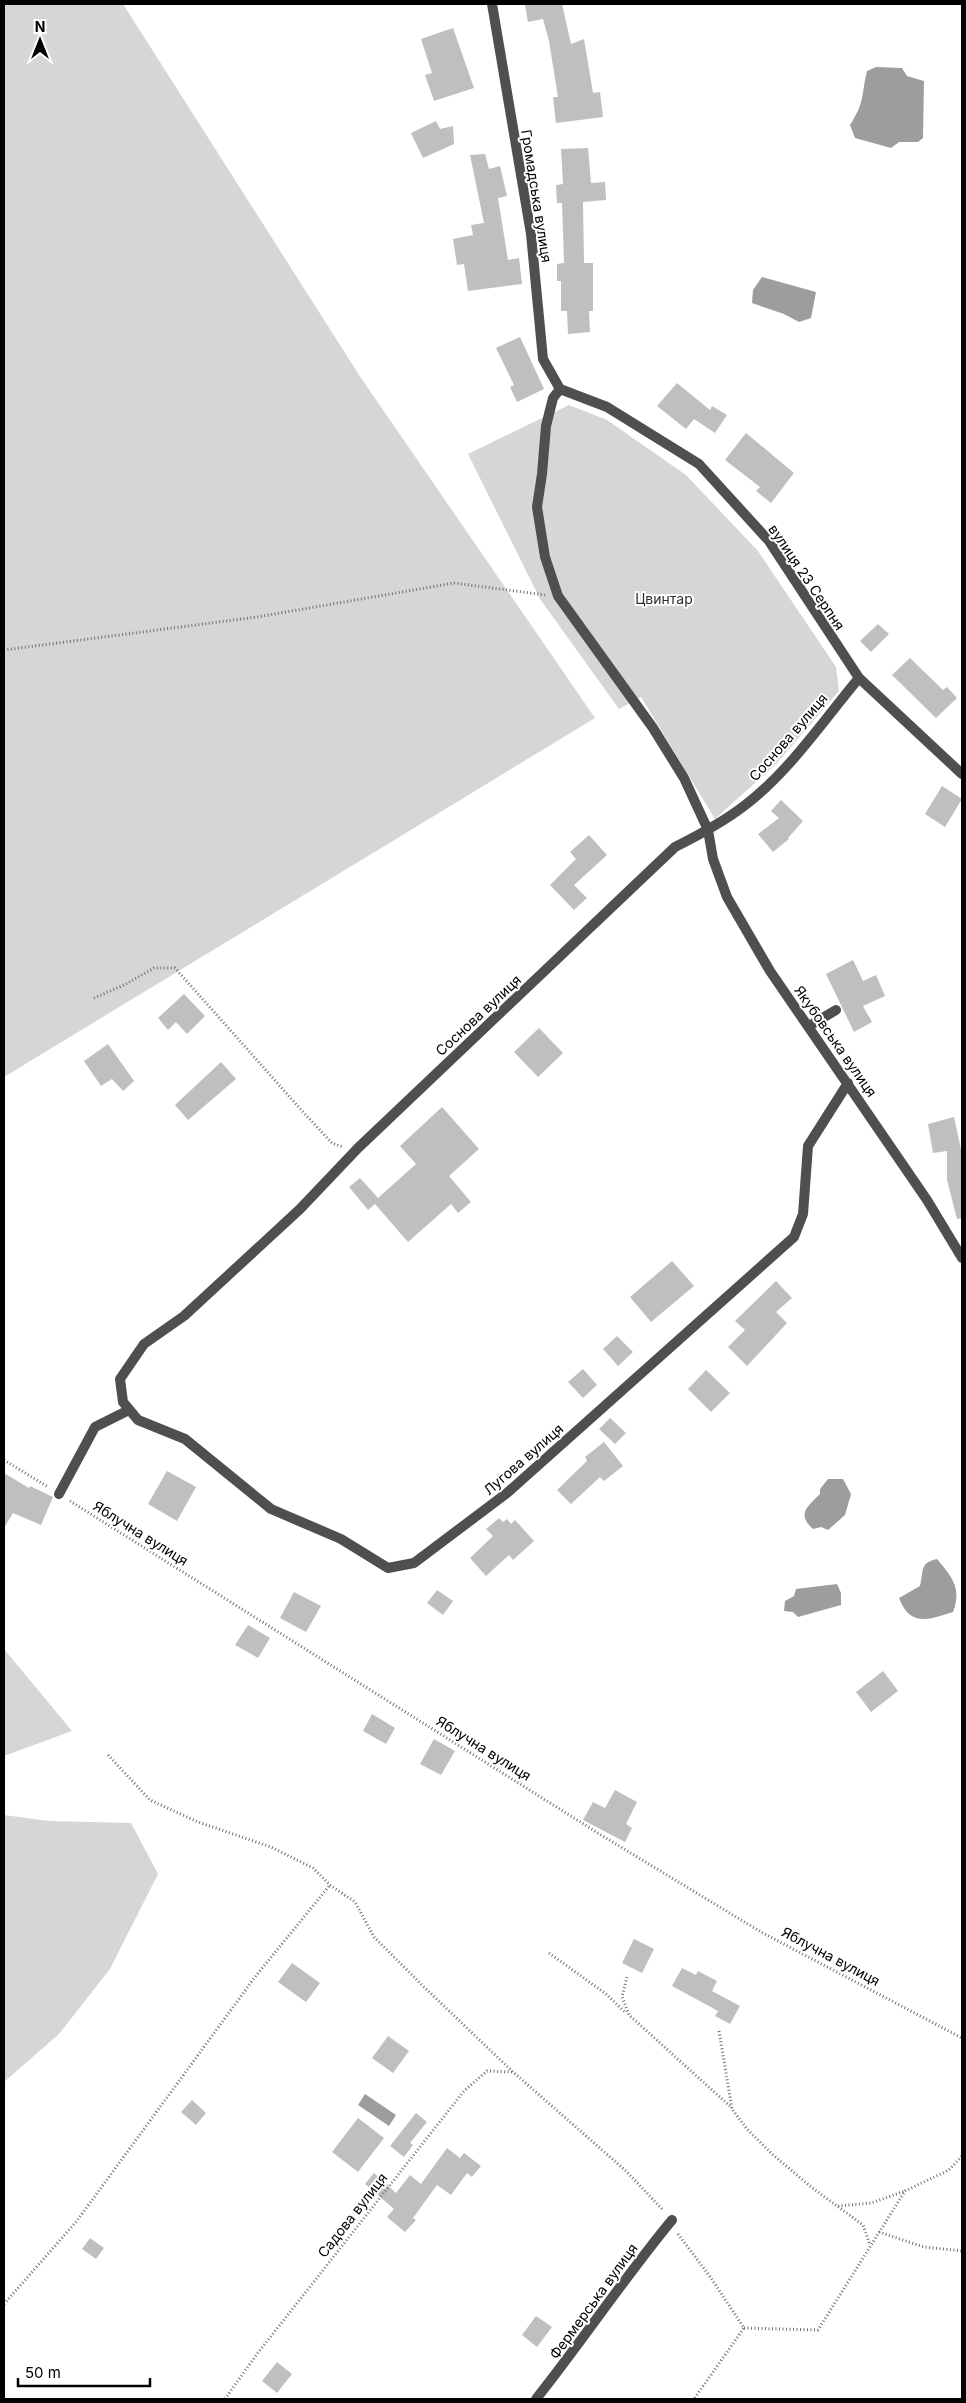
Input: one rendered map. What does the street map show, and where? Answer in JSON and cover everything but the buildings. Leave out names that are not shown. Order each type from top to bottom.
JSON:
[{"type":"street","name":"Громадська вулиця","points":[[492,4],[531,234],[543,359],[560,388]]},
{"type":"street","name":"Якубовська вулиця","points":[[560,388],[552,398],[546,426],[537,507],[545,557],[558,596],[653,728],[684,778],[708,830],[713,859],[727,897],[770,971],[927,1200],[962,1258]]},
{"type":"street","name":"вулиця 23 Серпня","points":[[560,388],[607,407],[699,464],[769,541],[859,678],[962,774]]},
{"type":"street","name":"Соснова вулиця","points":[[129,1410],[122,1402],[120,1379],[144,1344],[184,1316],[300,1209],[355,1151],[675,847],[708,830],[745,805],[782,770],[859,678]]},
{"type":"street","points":[[809,1026],[836,1010]]},
{"type":"street","name":"Лугова вулиця","points":[[129,1410],[138,1420],[185,1439],[271,1509],[341,1539],[388,1568],[414,1564],[507,1493],[794,1238],[803,1214],[808,1146],[848,1083]]},
{"type":"street","points":[[59,1494],[95,1426],[129,1410]]},
{"type":"street","name":"Фермерська вулиця","points":[[536,2399],[578,2347],[637,2262],[672,2220]]},
{"type":"path","points":[[4,650],[257,617],[454,583],[558,596]]},
{"type":"path","points":[[94,998],[126,984],[154,968],[175,968],[332,1143],[355,1151]]},
{"type":"path","name":"Яблучна вулиця","points":[[4,1460],[610,1840],[761,1932],[962,2038]]},
{"type":"path","points":[[108,1755],[150,1800],[198,1822],[271,1847],[313,1868],[330,1885],[355,1902],[374,1937],[513,2072],[626,2171],[672,2220],[679,2235],[711,2278],[744,2328]]},
{"type":"path","points":[[4,2304],[76,2222],[255,1977],[330,1885]]},
{"type":"path","points":[[549,1953],[606,1994],[732,2109],[747,2129],[772,2154],[863,2225],[871,2246]]},
{"type":"path","points":[[627,1977],[622,1997],[628,2015]]},
{"type":"path","points":[[719,2032],[732,2109]]},
{"type":"path","name":"Садова вулиця","points":[[225,2399],[257,2354],[464,2091],[487,2071],[513,2072]]},
{"type":"path","points":[[837,2206],[871,2202],[905,2191],[949,2170],[962,2156]]},
{"type":"path","points":[[744,2328],[818,2330],[905,2191]]},
{"type":"path","points":[[879,2232],[924,2247],[962,2251]]},
{"type":"path","points":[[694,2399],[744,2328]]},
{"type":"green space","points":[[4,4],[123,4],[361,378],[595,718],[4,1077]]},
{"type":"green space","name":"Цвинтар","points":[[569,405],[607,420],[686,475],[758,551],[836,667],[839,691],[777,763],[715,819],[641,697],[619,709],[540,599],[468,454]]},
{"type":"green space","points":[[4,1649],[72,1731],[4,1756]]},
{"type":"green space","points":[[4,1815],[49,1821],[131,1823],[158,1874],[110,1969],[59,2034],[4,2082]]},
{"type":"shaded area","points":[[876,67],[902,68],[907,76],[924,81],[923,138],[918,142],[899,142],[891,148],[855,138],[850,125],[860,104],[867,71]]},
{"type":"shaded area","points":[[762,277],[816,292],[811,318],[799,322],[784,314],[752,303],[753,290]]},
{"type":"shaded area","points":[[828,1479],[843,1479],[851,1494],[845,1515],[828,1530],[821,1527],[813,1529],[805,1519],[806,1510],[811,1502],[820,1494],[820,1489]]},
{"type":"shaded area","points":[[937,1559],[951,1577],[956,1589],[956,1604],[953,1612],[928,1619],[914,1617],[903,1607],[899,1598],[920,1586],[923,1568],[927,1563]]},
{"type":"shaded area","points":[[837,1584],[841,1593],[841,1605],[798,1617],[793,1612],[784,1611],[785,1601],[794,1596],[796,1589]]},
{"type":"shaded area","points":[[365,2094],[396,2115],[389,2126],[358,2105]]}]
